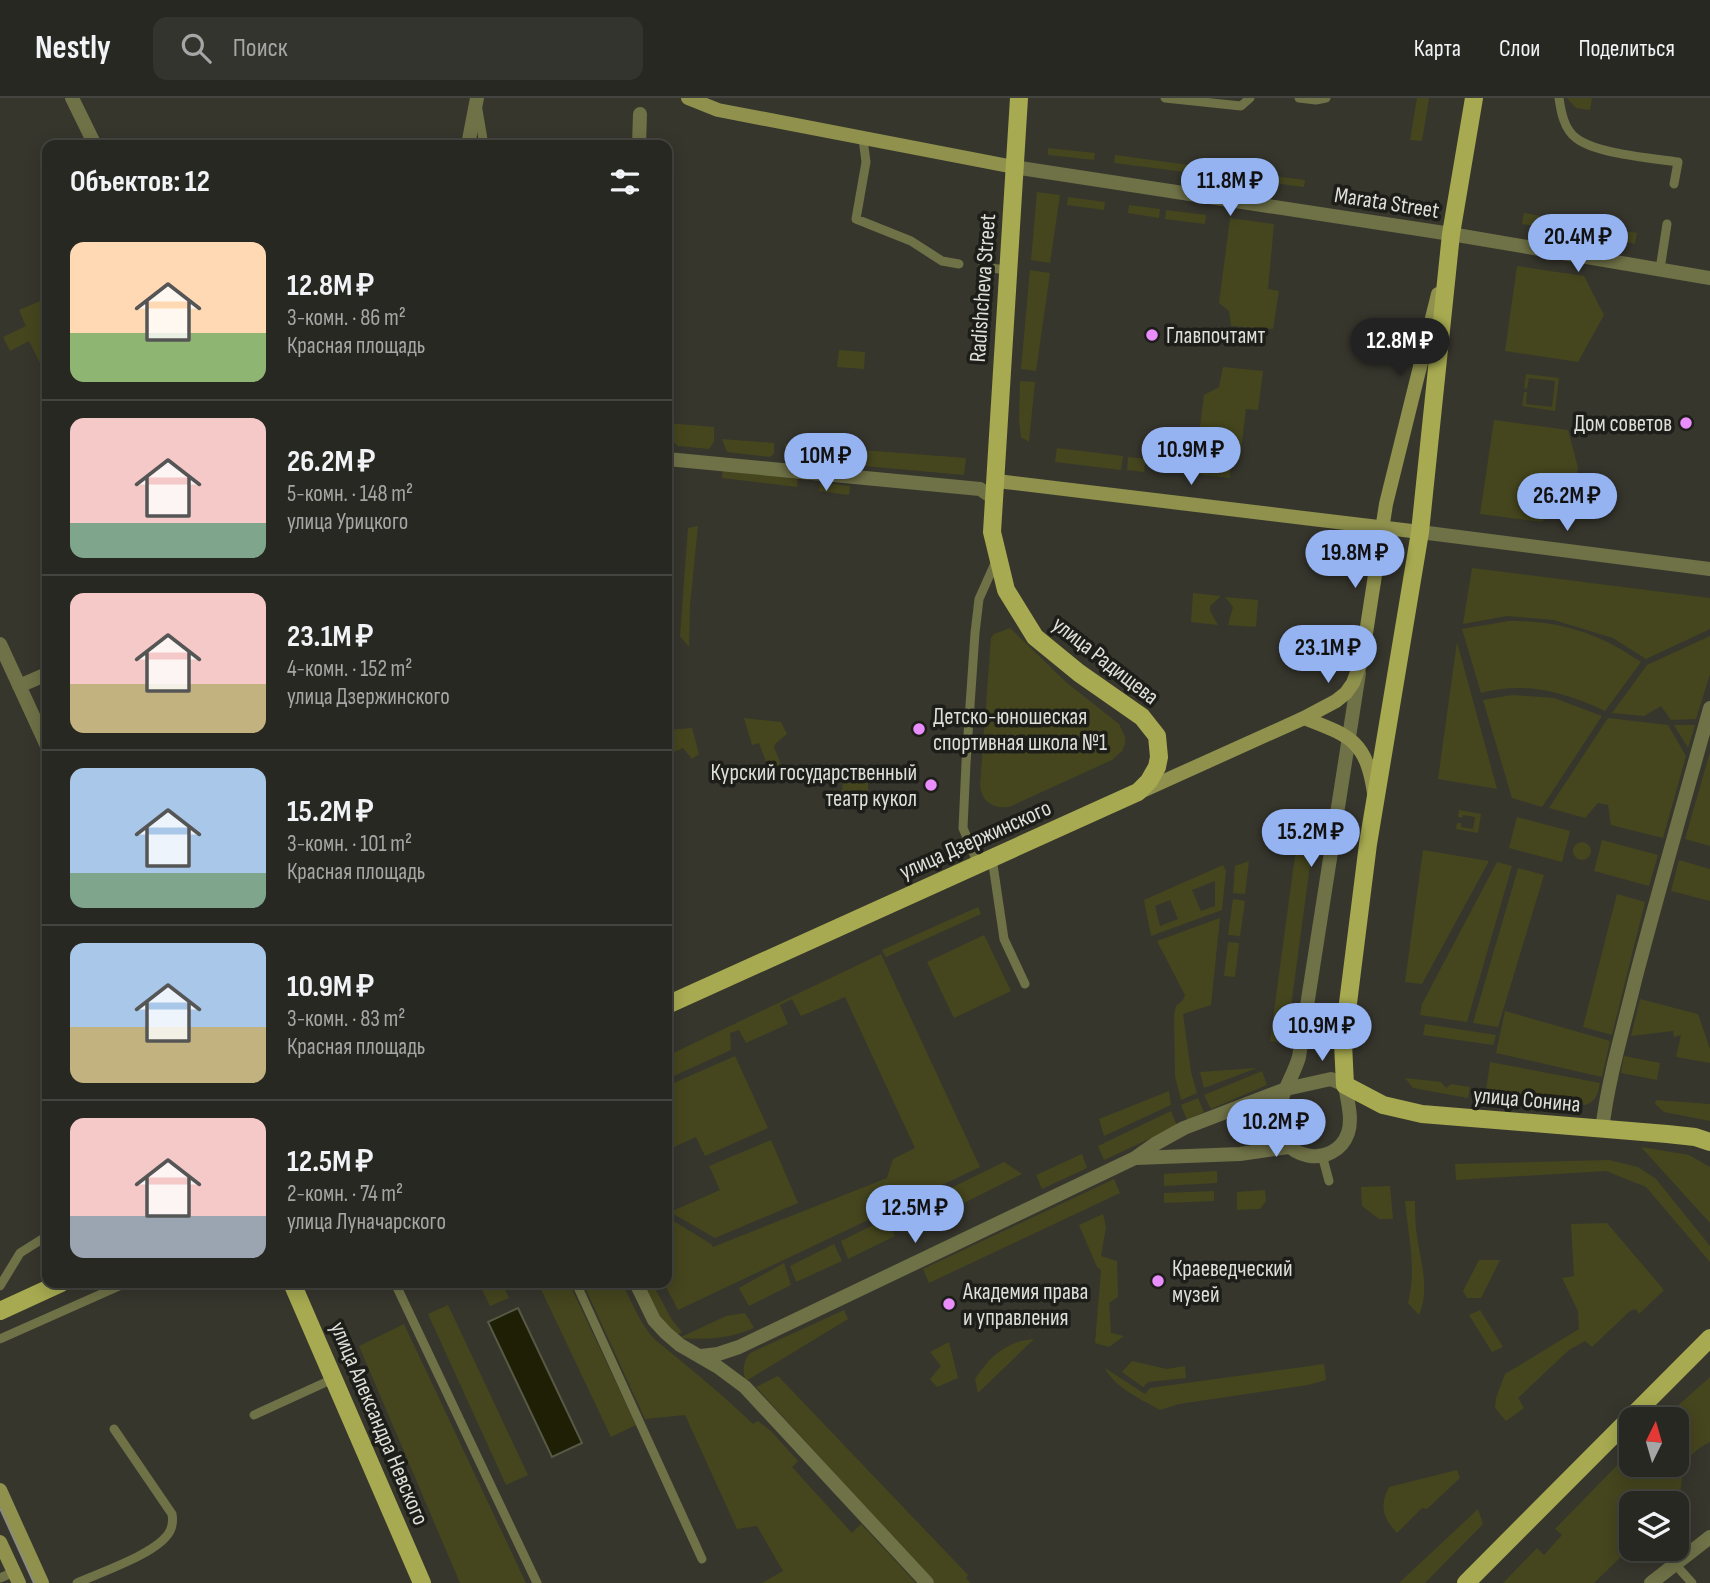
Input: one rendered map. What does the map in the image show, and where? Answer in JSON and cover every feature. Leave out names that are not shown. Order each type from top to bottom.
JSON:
[{"type":"main road","points":[[688,98],[863,139],[1014,167]]},
{"type":"main road","name":"Radishcheva Street","points":[[996,490],[1019,98]]},
{"type":"main road","points":[[1345,1085],[1343,1042],[1375,797],[1420,532],[1451,234],[1474,98]]},
{"type":"main road","name":"улица Дзержинского","points":[[672,1003],[1304,718],[1346,693],[1362,659],[1385,505],[1429,337],[1451,234]]},
{"type":"main road","points":[[996,490],[1420,532]]},
{"type":"main road","name":"улица Радищева","points":[[996,490],[992,532],[1006,590],[1035,637],[1079,673],[1142,717],[1157,736],[1157,767],[1150,781],[1138,792]]},
{"type":"main road","points":[[1304,718],[1348,736],[1361,750],[1366,759],[1375,797]]},
{"type":"main road","name":"улица Сонина","points":[[1345,1085],[1383,1105],[1422,1114],[1695,1137],[1710,1142]]},
{"type":"main road","points":[[0,1311],[50,1288]]},
{"type":"main road","name":"улица Александра Невского","points":[[294,1288],[422,1583]]},
{"type":"main road","points":[[1466,1583],[1710,1338]]},
{"type":"main road","points":[[0,1490],[42,1583]]},
{"type":"main road","points":[[0,1542],[11,1578]]},
{"type":"street","points":[[72,98],[93,140]]},
{"type":"street","points":[[469,140],[477,98]]},
{"type":"street","points":[[639,140],[640,114]]},
{"type":"street","name":"Marata Street","points":[[1014,167],[1451,234],[1710,278]]},
{"type":"street","points":[[672,459],[996,490]]},
{"type":"street","points":[[1420,532],[1710,569]]},
{"type":"street","points":[[0,644],[42,735]]},
{"type":"street","points":[[701,1356],[739,1347],[1135,1158],[1184,1128],[1286,1089],[1331,1079],[1345,1085],[1350,1117],[1348,1132],[1339,1146],[1321,1155],[1300,1154],[1288,1147],[1282,1139],[1278,1123],[1286,1089],[1294,1075],[1299,1057],[1362,659]]},
{"type":"street","points":[[19,686],[42,676]]},
{"type":"street","points":[[1602,1130],[1609,1082],[1710,708]]},
{"type":"street","points":[[1135,1158],[1240,1154],[1288,1147]]},
{"type":"street","points":[[638,1288],[654,1320],[666,1333],[745,1387],[927,1583]]},
{"type":"street","points":[[1651,1583],[1710,1537]]},
{"type":"lane","points":[[477,98],[483,140]]},
{"type":"lane","points":[[1165,98],[1241,106],[1250,98]]},
{"type":"lane","points":[[1299,98],[1326,98]]},
{"type":"lane","points":[[1559,98],[1563,119],[1574,137],[1594,148],[1678,162],[1674,184]]},
{"type":"lane","points":[[863,139],[866,162],[856,219],[911,241],[942,261],[959,264]]},
{"type":"lane","points":[[1660,270],[1667,224]]},
{"type":"lane","points":[[982,267],[1007,270]]},
{"type":"lane","points":[[998,557],[979,599],[963,828],[985,861],[1004,939],[1025,984]]},
{"type":"lane","points":[[1321,1155],[1329,1181]]},
{"type":"lane","points":[[0,1286],[20,1252],[42,1239]]},
{"type":"lane","points":[[0,1339],[115,1288]]},
{"type":"lane","points":[[397,1288],[537,1583]]},
{"type":"lane","points":[[578,1288],[702,1559]]},
{"type":"lane","points":[[254,1415],[335,1378]]},
{"type":"lane","points":[[78,1583],[150,1549],[163,1540],[173,1524],[172,1514],[114,1429]]},
{"type":"lane","points":[[1675,1564],[1692,1583]]},
{"type":"shaded area","points":[[1417,98],[1429,98],[1422,141],[1410,140]]},
{"type":"shaded area","points":[[1567,98],[1592,98],[1590,110],[1576,108]]},
{"type":"shaded area","points":[[1048,148],[1095,153],[1094,160],[1048,155]]},
{"type":"shaded area","points":[[1115,155],[1226,170],[1225,177],[1114,163]]},
{"type":"shaded area","points":[[1235,171],[1305,180],[1304,187],[1234,178]]},
{"type":"shaded area","points":[[1037,192],[1060,195],[1050,263],[1031,260]]},
{"type":"shaded area","points":[[1068,197],[1105,202],[1104,210],[1067,205]]},
{"type":"shaded area","points":[[1129,205],[1160,209],[1159,218],[1128,213]]},
{"type":"shaded area","points":[[1166,210],[1206,215],[1205,224],[1165,219]]},
{"type":"shaded area","points":[[1524,213],[1637,233],[1635,244],[1522,224]]},
{"type":"shaded area","points":[[1230,218],[1274,224],[1268,289],[1279,291],[1273,329],[1231,326],[1229,311],[1219,303]]},
{"type":"shaded area","points":[[1517,266],[1584,276],[1604,315],[1578,362],[1505,351]]},
{"type":"shaded area","points":[[1030,270],[1050,273],[1036,371],[1021,369]]},
{"type":"shaded area","points":[[42,300],[42,367],[29,341],[10,351],[3,337],[26,326],[19,310]]},
{"type":"shaded area","points":[[839,350],[865,352],[864,369],[837,367]]},
{"type":"shaded area","points":[[1223,367],[1263,371],[1258,410],[1246,409],[1240,459],[1231,458],[1230,478],[1194,474],[1204,395],[1219,387]]},
{"type":"shaded area","points":[[1526,374],[1559,378],[1555,411],[1522,406],[1524,392],[1527,392],[1526,404],[1552,407],[1555,381],[1529,378],[1527,389],[1524,388]]},
{"type":"shaded area","points":[[1020,381],[1035,382],[1029,442],[1021,437]]},
{"type":"shaded area","points":[[1494,420],[1568,430],[1578,468],[1573,496],[1542,522],[1480,514]]},
{"type":"shaded area","points":[[672,423],[714,427],[714,442],[709,449],[678,446],[672,441]]},
{"type":"shaded area","points":[[722,439],[774,443],[774,453],[770,457],[727,452]]},
{"type":"shaded area","points":[[784,444],[966,458],[964,475],[797,460],[790,455]]},
{"type":"shaded area","points":[[1057,448],[1123,456],[1121,470],[1055,462]]},
{"type":"shaded area","points":[[1128,457],[1168,461],[1167,465],[1145,463],[1144,472],[1127,470]]},
{"type":"shaded area","points":[[723,469],[798,478],[797,487],[722,478]]},
{"type":"shaded area","points":[[820,482],[850,486],[849,495],[819,491]]},
{"type":"shaded area","points":[[698,526],[690,605],[689,647],[680,636],[688,528]]},
{"type":"shaded area","points":[[1472,568],[1710,598],[1710,629],[1646,659],[1613,638],[1554,620],[1507,616],[1463,624]]},
{"type":"shaded area","points":[[1193,593],[1221,596],[1210,606],[1218,625],[1191,622]]},
{"type":"shaded area","points":[[1225,597],[1258,600],[1256,627],[1228,625],[1233,607]]},
{"type":"shaded area","points":[[1509,621],[1562,626],[1610,643],[1641,662],[1605,711],[1575,698],[1544,690],[1513,688],[1481,693],[1462,629]]},
{"type":"shaded area","points":[[1010,628],[1067,683],[1119,724],[1125,744],[1112,760],[1009,807],[1003,807],[989,803],[980,786],[991,638],[994,634]]},
{"type":"shaded area","points":[[1710,636],[1710,674],[1696,719],[1671,720],[1661,706],[1644,716],[1612,713],[1647,665]]},
{"type":"shaded area","points":[[1457,642],[1497,789],[1438,779]]},
{"type":"shaded area","points":[[1512,695],[1554,698],[1602,716],[1542,807],[1512,798],[1483,700]]},
{"type":"shaded area","points":[[744,718],[781,722],[787,734],[774,747],[784,772],[772,778],[759,743],[752,745]]},
{"type":"shaded area","points":[[1608,718],[1668,725],[1686,756],[1663,838],[1611,825],[1608,805],[1598,803],[1585,818],[1549,808]]},
{"type":"shaded area","points":[[1674,725],[1695,725],[1688,748]]},
{"type":"shaded area","points":[[692,728],[699,754],[692,759],[683,748],[672,753],[672,730]]},
{"type":"shaded area","points":[[1710,752],[1710,846],[1685,839]]},
{"type":"shaded area","points":[[843,783],[868,783],[868,793],[842,793]]},
{"type":"shaded area","points":[[1459,810],[1481,814],[1478,833],[1456,829],[1457,823],[1461,823],[1461,827],[1473,829],[1475,817],[1458,817]]},
{"type":"shaded area","points":[[1517,817],[1570,831],[1562,862],[1509,848]]},
{"type":"shaded area","points":[[1602,840],[1658,855],[1649,886],[1594,871]]},
{"type":"shaded area","points":[[1297,841],[1313,843],[1286,1043],[1270,1041]]},
{"type":"shaded area","points":[[1578,842],[1586,842],[1591,851],[1589,858],[1578,860],[1573,855],[1573,847]]},
{"type":"shaded area","points":[[1423,850],[1489,861],[1422,984],[1405,982]]},
{"type":"shaded area","points":[[1679,860],[1710,869],[1710,901],[1671,891]]},
{"type":"shaded area","points":[[1249,861],[1245,894],[1233,893],[1235,866]]},
{"type":"shaded area","points":[[1497,862],[1512,866],[1467,1022],[1420,1015],[1422,1004]]},
{"type":"shaded area","points":[[1223,865],[1226,871],[1222,910],[1151,936],[1144,900]],"holes":[[[1215,881],[1215,906],[1201,911],[1192,890]],[[1170,900],[1178,919],[1160,926],[1155,906]]]},
{"type":"shaded area","points":[[1518,868],[1544,875],[1498,1027],[1473,1023]]},
{"type":"shaded area","points":[[1617,894],[1645,902],[1612,1035],[1583,1027]]},
{"type":"shaded area","points":[[1233,899],[1245,901],[1240,936],[1228,935]]},
{"type":"shaded area","points":[[978,907],[981,914],[886,957],[882,950]]},
{"type":"shaded area","points":[[1220,918],[1211,1005],[1183,1014],[1191,1072],[1197,1093],[1181,1100],[1175,1076],[1174,1014],[1176,1006],[1185,995],[1157,941]]},
{"type":"shaded area","points":[[984,935],[1011,991],[954,1018],[927,962]]},
{"type":"shaded area","points":[[1228,942],[1239,943],[1235,977],[1224,976]]},
{"type":"shaded area","points":[[881,954],[980,1167],[678,1310],[667,1288],[672,1288],[672,1220],[713,1247],[887,1178],[893,1159],[915,1148],[845,997],[801,1016],[792,999],[780,1005],[788,1024],[746,1043],[739,1030],[730,1033],[731,1050],[672,1077],[672,1054]]},
{"type":"shaded area","points":[[1640,999],[1698,1014],[1710,1049],[1710,1063],[1676,1057],[1681,1035],[1674,1037],[1673,1031],[1631,1036]]},
{"type":"shaded area","points":[[1505,1011],[1610,1041],[1602,1077],[1496,1053]]},
{"type":"shaded area","points":[[1425,1024],[1496,1035],[1493,1045],[1423,1035]]},
{"type":"shaded area","points":[[735,1056],[768,1128],[705,1156],[696,1137],[672,1148],[672,1084]]},
{"type":"shaded area","points":[[1624,1056],[1660,1063],[1657,1080],[1621,1073]]},
{"type":"shaded area","points":[[1490,1062],[1600,1083],[1594,1099],[1585,1105],[1485,1097]]},
{"type":"shaded area","points":[[1257,1068],[1204,1088],[1200,1072]]},
{"type":"shaded area","points":[[1262,1071],[1267,1085],[1211,1109],[1204,1095]]},
{"type":"shaded area","points":[[1405,1078],[1441,1082],[1446,1088],[1451,1084],[1470,1087],[1468,1098],[1413,1088]]},
{"type":"shaded area","points":[[1169,1091],[1171,1105],[1104,1136],[1099,1119]]},
{"type":"shaded area","points":[[1198,1098],[1204,1112],[1187,1120],[1181,1105]]},
{"type":"shaded area","points":[[1656,1100],[1710,1104],[1710,1121],[1664,1112],[1655,1104]]},
{"type":"shaded area","points":[[1171,1111],[1177,1126],[1104,1160],[1098,1146]]},
{"type":"shaded area","points":[[771,1140],[798,1203],[715,1238],[672,1211],[720,1190],[709,1166]]},
{"type":"shaded area","points":[[1641,1147],[1689,1155],[1710,1167],[1710,1223]]},
{"type":"shaded area","points":[[1082,1154],[1087,1168],[1042,1189],[1036,1175]]},
{"type":"shaded area","points":[[1609,1160],[1638,1167],[1656,1179],[1710,1246],[1710,1262],[1646,1187],[1606,1171],[1456,1180],[1455,1164]]},
{"type":"shaded area","points":[[1004,1162],[1022,1174],[960,1205],[951,1188]]},
{"type":"shaded area","points":[[1217,1171],[1217,1183],[1164,1186],[1164,1174]]},
{"type":"shaded area","points":[[1114,1179],[1120,1193],[929,1283],[923,1269]]},
{"type":"shaded area","points":[[1390,1186],[1393,1219],[1379,1219],[1362,1206],[1361,1187]]},
{"type":"shaded area","points":[[1265,1190],[1266,1201],[1260,1209],[1237,1210],[1237,1192]]},
{"type":"shaded area","points":[[1214,1191],[1214,1201],[1164,1203],[1164,1193]]},
{"type":"shaded area","points":[[945,1192],[953,1209],[902,1232],[895,1215]]},
{"type":"shaded area","points":[[1405,1201],[1415,1201],[1424,1283],[1419,1315],[1408,1303],[1412,1265]]},
{"type":"shaded area","points":[[1103,1214],[1106,1227],[1101,1256],[1117,1261],[1118,1297],[1109,1303],[1111,1333],[1124,1336],[1109,1347],[1095,1343],[1101,1270],[1097,1267],[1079,1225]]},
{"type":"shaded area","points":[[887,1218],[895,1236],[848,1259],[841,1241]]},
{"type":"shaded area","points":[[1607,1223],[1664,1290],[1639,1314],[1636,1309],[1630,1311],[1592,1347],[1585,1341],[1569,1350],[1518,1398],[1524,1408],[1506,1421],[1495,1408],[1505,1374],[1579,1329],[1578,1311],[1562,1278],[1574,1276],[1571,1224]]},
{"type":"shaded area","points":[[834,1244],[842,1261],[796,1282],[790,1266]]},
{"type":"shaded area","points":[[1479,1260],[1500,1260],[1481,1298],[1467,1298],[1463,1291]]},
{"type":"shaded area","points":[[784,1263],[791,1285],[749,1306],[739,1288]]},
{"type":"shaded area","points":[[481,1288],[504,1288],[509,1298],[490,1306]]},
{"type":"shaded area","points":[[540,1288],[571,1288],[636,1425],[611,1437]]},
{"type":"shaded area","points":[[585,1288],[624,1288],[653,1337],[753,1424],[758,1421],[771,1431],[798,1461],[792,1467],[852,1533],[861,1524],[916,1583],[762,1583],[783,1571],[757,1526],[737,1529],[685,1415],[645,1419]]},
{"type":"shaded area","points":[[644,1288],[655,1288],[672,1320],[682,1332],[674,1337],[667,1330]]},
{"type":"shaded area","points":[[448,1305],[528,1475],[506,1485],[428,1314]]},
{"type":"shaded area","points":[[518,1308],[582,1443],[552,1457],[488,1322]]},
{"type":"shaded area","points":[[844,1310],[848,1319],[746,1381],[744,1366],[750,1353]]},
{"type":"shaded area","points":[[1480,1310],[1503,1347],[1492,1352],[1469,1315]]},
{"type":"shaded area","points":[[745,1313],[754,1328],[717,1338],[679,1338],[726,1316]]},
{"type":"shaded area","points":[[404,1324],[526,1583],[460,1583],[359,1346]]},
{"type":"shaded area","points":[[1034,1339],[978,1393],[975,1379],[993,1357],[1007,1346]]},
{"type":"shaded area","points":[[949,1342],[958,1378],[937,1387],[930,1379],[941,1366],[930,1352]]},
{"type":"shaded area","points":[[1132,1361],[1167,1369],[1185,1366],[1186,1378],[1148,1382],[1143,1387],[1122,1372]]},
{"type":"shaded area","points":[[1324,1364],[1326,1380],[1179,1404],[1160,1410],[1122,1387],[1105,1368],[1145,1394],[1150,1388]]},
{"type":"shaded area","points":[[778,1376],[968,1575],[966,1578],[971,1583],[934,1583],[756,1387]]},
{"type":"shaded area","points":[[1710,1377],[1710,1442],[1689,1459],[1689,1407],[1676,1407]]},
{"type":"shaded area","points":[[1619,1463],[1619,1477],[1682,1477],[1680,1491],[1619,1491],[1619,1559],[1594,1583],[1503,1583],[1537,1548],[1544,1555],[1562,1535],[1555,1529]]},
{"type":"shaded area","points":[[1457,1470],[1460,1478],[1427,1509],[1422,1508],[1397,1533],[1384,1512],[1384,1500],[1389,1487]]},
{"type":"shaded area","points":[[1478,1509],[1483,1524],[1425,1583],[1399,1583]]},
{"type":"tram line","points":[[0,1508],[34,1583]]},
{"type":"place","name":"Главпочтамт","points":[[1152,335]]},
{"type":"place","name":"Дом советов","points":[[1686,423]]},
{"type":"place","name":"Детско-юношеская спортивная школа №1","points":[[919,729]]},
{"type":"place","name":"Курский государственный театр кукол","points":[[931,785]]},
{"type":"place","name":"Краеведческий музей","points":[[1158,1281]]},
{"type":"place","name":"Академия права и управления","points":[[949,1304]]}]
